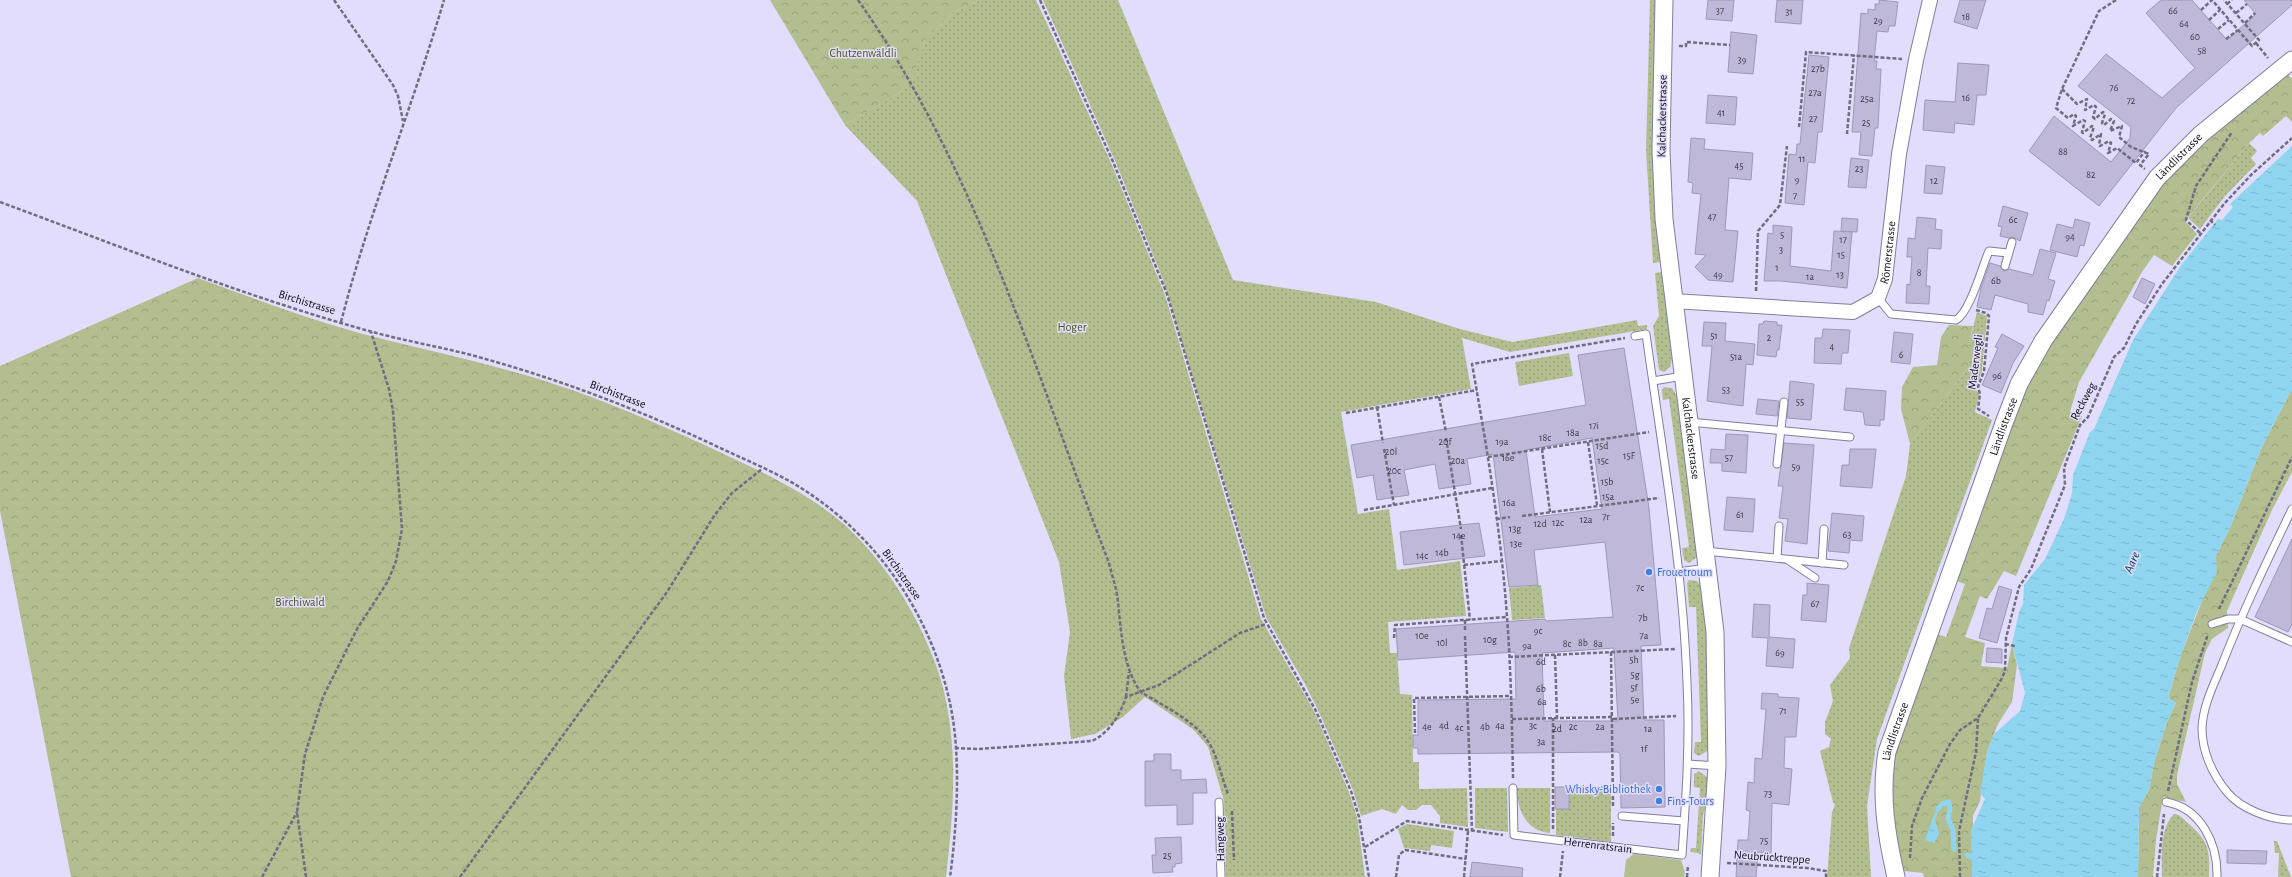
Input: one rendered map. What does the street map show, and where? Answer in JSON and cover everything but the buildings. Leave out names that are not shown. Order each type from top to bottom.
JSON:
[{"type":"street","name":"Kalchackerstrasse","points":[[1664,0],[1662,183],[1673,301],[1714,632],[1717,766],[1711,869]]},
{"type":"street","name":"Römerstrasse","points":[[1673,301],[1854,312],[1878,298],[1885,279],[1899,154],[1916,60],[1930,0]]},
{"type":"street","name":"Ländlistrasse","points":[[1896,877],[1883,804],[1883,784],[1887,752],[2019,384],[2054,323],[2157,178],[2201,134],[2292,60]]},
{"type":"lane","points":[[2005,266],[2012,242]]},
{"type":"lane","points":[[1878,298],[1891,314],[1956,320],[1960,318],[1968,304],[1989,251],[2008,254]]},
{"type":"lane","points":[[1622,816],[1684,821],[1688,764],[1688,715],[1685,648],[1669,496],[1646,334],[1635,336]]},
{"type":"lane","points":[[1653,381],[1683,376]]},
{"type":"lane","points":[[1777,464],[1784,402]]},
{"type":"lane","points":[[1689,422],[1850,437]]},
{"type":"lane","points":[[2292,509],[2240,619],[2206,704],[2202,728],[2206,754],[2216,778],[2230,796],[2239,802],[2270,816],[2292,820]]},
{"type":"lane","points":[[1777,558],[1779,526]]},
{"type":"lane","points":[[1822,563],[1824,529]]},
{"type":"lane","points":[[1705,551],[1844,565]]},
{"type":"lane","points":[[1786,559],[1815,578]]},
{"type":"lane","points":[[1678,572],[1707,568]]},
{"type":"lane","points":[[2212,624],[2228,619],[2240,619],[2292,642]]},
{"type":"lane","points":[[1688,764],[1717,766]]},
{"type":"lane","points":[[1513,788],[1514,835]]},
{"type":"lane","name":"Hangweg","points":[[1219,802],[1220,877]]},
{"type":"lane","points":[[2166,802],[2177,804],[2193,816],[2208,831],[2215,846],[2217,877]]},
{"type":"lane","name":"Herrenratsrain","points":[[1514,835],[1682,856],[1684,821]]},
{"type":"path","points":[[334,0],[393,85],[398,96],[403,123]]},
{"type":"path","points":[[341,322],[365,238],[403,123],[428,56],[444,0]]},
{"type":"path","points":[[858,0],[887,42],[957,170],[990,247],[1109,563],[1118,602],[1130,672],[1126,698],[1117,719],[1098,738],[1092,741],[978,749],[955,748]]},
{"type":"path","points":[[1040,0],[1114,164],[1167,294],[1234,523],[1266,624],[1303,685],[1351,791],[1365,848],[1369,877]]},
{"type":"path","points":[[2116,0],[2099,11],[2062,89],[2056,108],[2068,118],[2074,114],[2076,116],[2073,126],[2084,120],[2083,133],[2092,126],[2094,127],[2090,138],[2092,140],[2102,134],[2103,136],[2099,145],[2100,146],[2109,141],[2111,143],[2108,153],[2117,148],[2136,163],[2145,151]]},
{"type":"path","points":[[2201,10],[2212,0],[2252,46],[2259,40],[2224,0]]},
{"type":"path","points":[[2228,4],[2232,0]]},
{"type":"path","points":[[2236,13],[2247,4]]},
{"type":"path","points":[[2209,20],[2220,10]]},
{"type":"path","points":[[2245,23],[2255,13]]},
{"type":"path","points":[[2218,30],[2229,20]]},
{"type":"path","points":[[2226,39],[2238,30]]},
{"type":"path","points":[[1663,45],[1686,46],[1686,42],[1730,45]]},
{"type":"path","points":[[1799,127],[1806,52],[1916,60]]},
{"type":"path","points":[[1847,134],[1854,55]]},
{"type":"path","points":[[2062,89],[2077,104],[2085,98],[2085,110],[2094,105],[2096,107],[2093,117],[2095,119],[2103,112],[2105,114],[2102,123],[2104,125],[2111,119],[2114,121],[2110,131],[2121,125],[2118,137],[2131,147],[2145,151],[2149,154],[2140,165]]},
{"type":"path","points":[[2200,234],[2186,220],[2196,186],[2234,129]]},
{"type":"path","name":"Reckweg","points":[[1978,718],[2002,680],[2004,671],[2005,644],[2021,581],[2031,569],[2066,485],[2064,468],[2080,425],[2088,418],[2114,357],[2124,348],[2136,324],[2162,284],[2210,220],[2251,175],[2292,138]]},
{"type":"path","points":[[1755,306],[1758,231],[1780,205],[1788,146]]},
{"type":"path","name":"Birchistrasse","points":[[0,202],[196,274],[341,322],[370,331],[488,359],[574,386],[644,413],[763,468],[801,488],[847,522],[890,569],[917,612],[940,667],[951,710],[955,748],[956,805],[950,877]]},
{"type":"path","points":[[2210,220],[2215,225]]},
{"type":"path","name":"Maderwegli","points":[[1978,410],[1980,394],[1978,387],[1984,371],[1989,316]]},
{"type":"path","points":[[306,877],[297,812],[305,754],[323,697],[358,629],[388,581],[396,561],[402,529],[393,412],[389,389],[370,331]]},
{"type":"path","points":[[1513,788],[1511,696],[1507,617],[1502,561],[1488,457],[1472,364],[1635,336]]},
{"type":"path","points":[[1346,413],[1477,390]]},
{"type":"path","points":[[1439,397],[1446,432]]},
{"type":"path","points":[[1377,408],[1383,443]]},
{"type":"path","points":[[1488,457],[1659,431]]},
{"type":"path","points":[[1446,438],[1456,494],[1460,529]]},
{"type":"path","points":[[1588,442],[1597,505]]},
{"type":"path","points":[[1384,449],[1394,505]]},
{"type":"path","points":[[1542,449],[1550,512]]},
{"type":"path","points":[[2157,877],[2166,802],[2192,682],[2212,624],[2292,458]]},
{"type":"path","points":[[460,877],[667,592],[714,516],[732,493],[763,468]]},
{"type":"path","points":[[1364,510],[1492,488]]},
{"type":"path","points":[[1522,516],[1669,496]]},
{"type":"path","points":[[1496,519],[1510,517]]},
{"type":"path","points":[[1461,534],[1470,620]]},
{"type":"path","points":[[1464,565],[1502,561]]},
{"type":"path","points":[[2021,581],[2024,585]]},
{"type":"path","points":[[1394,638],[1395,625],[1507,617]]},
{"type":"path","points":[[1465,620],[1465,631]]},
{"type":"path","points":[[1126,698],[1159,685],[1240,633],[1266,624]]},
{"type":"path","points":[[1464,877],[1470,831],[1469,697],[1465,636]]},
{"type":"path","points":[[2005,644],[2015,646]]},
{"type":"path","points":[[1509,657],[1685,648]]},
{"type":"path","points":[[1611,652],[1613,718],[1613,847]]},
{"type":"path","points":[[1555,655],[1557,718]]},
{"type":"path","points":[[1130,672],[1141,692],[1195,726],[1206,737],[1230,798]]},
{"type":"path","points":[[1415,733],[1414,698],[1511,696]]},
{"type":"path","points":[[1512,719],[1613,718],[1688,715]]},
{"type":"path","points":[[1553,718],[1553,840]]},
{"type":"path","points":[[1909,864],[1912,826],[1922,798],[1960,730],[1978,718]]},
{"type":"path","points":[[1960,877],[1959,831],[1976,752],[1978,718]]},
{"type":"path","points":[[1231,803],[1234,823],[1233,863]]},
{"type":"path","points":[[262,877],[297,812]]},
{"type":"path","points":[[1365,848],[1407,821],[1470,831],[1514,835]]},
{"type":"path","points":[[1560,877],[1564,841]]},
{"type":"path","points":[[1396,877],[1399,854],[1405,850],[1466,859]]},
{"type":"path","points":[[1687,877],[1689,858]]},
{"type":"path","name":"Neubrücktreppe","points":[[1711,869],[1807,868],[1826,871],[1826,877]]},
{"type":"green space","name":"Chutzenwäldli","points":[[770,0],[980,0],[954,12],[925,39],[912,81],[902,91],[845,125]]},
{"type":"green space","name":"Hoger","points":[[980,0],[1036,0],[1112,165],[1165,295],[1261,619],[1314,711],[1349,792],[1357,817],[1365,877],[1226,877],[1224,801],[1208,747],[1194,730],[1145,697],[1123,717],[1095,734],[1071,739],[1064,676],[1070,632],[1059,562],[917,201],[845,125],[902,91],[912,80],[925,39],[954,12]]},
{"type":"green space","points":[[1043,0],[1118,0],[1233,280],[1376,302],[1460,329],[1512,342],[1637,320],[1638,326],[1647,325],[1647,329],[1510,352],[1462,338],[1471,389],[1341,412],[1358,514],[1389,509],[1397,570],[1460,561],[1466,616],[1388,622],[1390,653],[1397,653],[1400,694],[1412,695],[1413,762],[1419,762],[1419,789],[1467,788],[1468,827],[1440,823],[1440,816],[1431,805],[1422,805],[1416,810],[1408,810],[1402,805],[1396,814],[1382,809],[1361,816],[1353,790],[1318,710],[1305,684],[1266,617],[1162,277],[1116,163]]},
{"type":"green space","points":[[1650,0],[1656,0],[1653,150],[1660,262],[1653,263],[1646,150]]},
{"type":"green space","points":[[2288,74],[2292,79],[2292,122],[2286,116],[2263,136],[2260,133],[2249,143],[2185,221],[2197,234],[2172,266],[2154,255],[2142,272],[2079,382],[2070,412],[2082,416],[2016,576],[2004,571],[1987,599],[1980,596],[1965,637],[1985,643],[1981,666],[2007,668],[2012,644],[2017,665],[2012,702],[1998,724],[1987,752],[1980,801],[1973,816],[1972,877],[1924,877],[1923,873],[1904,871],[1893,822],[1890,784],[1895,753],[1937,634],[1946,637],[1965,584],[1956,581],[2023,394],[2066,320],[2163,184],[2198,148]]},
{"type":"green space","points":[[2249,143],[2257,151],[2251,158],[2256,164],[2225,196],[2200,229],[2188,218]]},
{"type":"green space","points":[[1662,272],[1672,359],[1670,367],[1664,372],[1659,370],[1653,326],[1659,316],[1655,273]]},
{"type":"green space","name":"Birchiwald","points":[[198,278],[321,322],[546,381],[589,396],[623,409],[744,463],[798,492],[831,514],[862,542],[876,558],[900,592],[921,629],[937,668],[944,693],[952,745],[953,798],[946,877],[71,877],[0,511],[0,366]]},
{"type":"green space","points":[[1977,312],[1987,316],[1982,371],[1976,388],[1979,395],[1975,412],[1992,420],[1877,739],[1867,806],[1871,877],[1827,877],[1832,812],[1835,805],[1820,751],[1829,747],[1831,739],[1825,734],[1825,722],[1833,701],[1830,685],[1850,658],[1849,648],[1906,476],[1910,444],[1967,369],[1969,344]]},
{"type":"green space","points":[[1949,325],[1973,326],[1969,343],[1973,352],[1967,369],[1910,444],[1901,409],[1902,387],[1913,367],[1937,365],[1941,337]]},
{"type":"green space","points":[[1569,353],[1573,376],[1519,386],[1515,362]]},
{"type":"green space","points":[[1664,387],[1672,388],[1677,396],[1697,551],[1697,557],[1689,563],[1684,560],[1682,548],[1689,547],[1669,399],[1663,400],[1662,390]]},
{"type":"green space","points":[[2292,389],[2292,472],[2272,510],[2227,611],[2228,628],[2212,639],[2205,653],[2177,775],[2177,784],[2186,802],[2163,797],[2156,840],[2153,877],[2138,877],[2139,807],[2149,790],[2154,763],[2167,722],[2176,703],[2168,698],[2181,655],[2215,567],[2216,556],[2230,528],[2261,449]]},
{"type":"green space","points":[[1689,580],[1697,581],[1702,587],[1707,646],[1709,750],[1699,756],[1694,753],[1695,742],[1701,742],[1696,607],[1689,607],[1687,583]]},
{"type":"green space","points":[[1541,585],[1545,618],[1512,620],[1509,588]]},
{"type":"green space","points":[[1699,771],[1708,778],[1707,800],[1703,815],[1701,855],[1690,852],[1691,848],[1696,848],[1700,788],[1694,787],[1694,774]]},
{"type":"green space","points":[[1611,786],[1611,842],[1556,835],[1556,787]]},
{"type":"green space","points":[[1475,788],[1507,788],[1508,832],[1475,828]]},
{"type":"green space","points":[[1517,788],[1550,788],[1550,833],[1535,828],[1524,818],[1517,796]]},
{"type":"green space","points":[[2174,814],[2184,819],[2201,836],[2207,847],[2209,877],[2162,877],[2162,844],[2166,827]]},
{"type":"green space","points":[[1407,824],[1454,831],[1452,848],[1431,845],[1430,851],[1404,848],[1398,829]]},
{"type":"green space","points":[[2274,841],[2277,841],[2291,877],[2278,877],[2279,853],[2275,853]]},
{"type":"green space","points":[[1634,854],[1681,860],[1685,872],[1684,877],[1624,877],[1626,860]]},
{"type":"water","name":"Aare","points":[[2292,146],[2292,389],[2261,449],[2230,528],[2216,556],[2217,572],[2197,611],[2181,655],[2168,698],[2176,703],[2167,722],[2154,763],[2149,790],[2139,807],[2138,877],[1972,877],[1971,830],[1985,799],[1980,793],[1987,752],[1994,734],[2020,711],[2025,693],[2012,644],[2019,612],[2023,604],[2024,585],[2045,559],[2064,519],[2072,493],[2073,475],[2090,432],[2094,429],[2133,340],[2182,264],[2218,219],[2222,220],[2233,207],[2230,204]]},
{"type":"water","points":[[1937,809],[1939,810],[1935,819],[1939,834],[1934,843],[1925,840]]},
{"type":"waterway","points":[[1938,809],[1942,804],[1949,802],[1950,809],[1948,819],[1953,830],[1954,849]]},
{"type":"waterway","points":[[1967,855],[1977,860]]},
{"type":"place","name":"Frouetroum","points":[[1649,572]]},
{"type":"place","name":"Whisky-Bibliothek","points":[[1659,789]]},
{"type":"place","name":"Fins-Tours","points":[[1659,801]]}]
